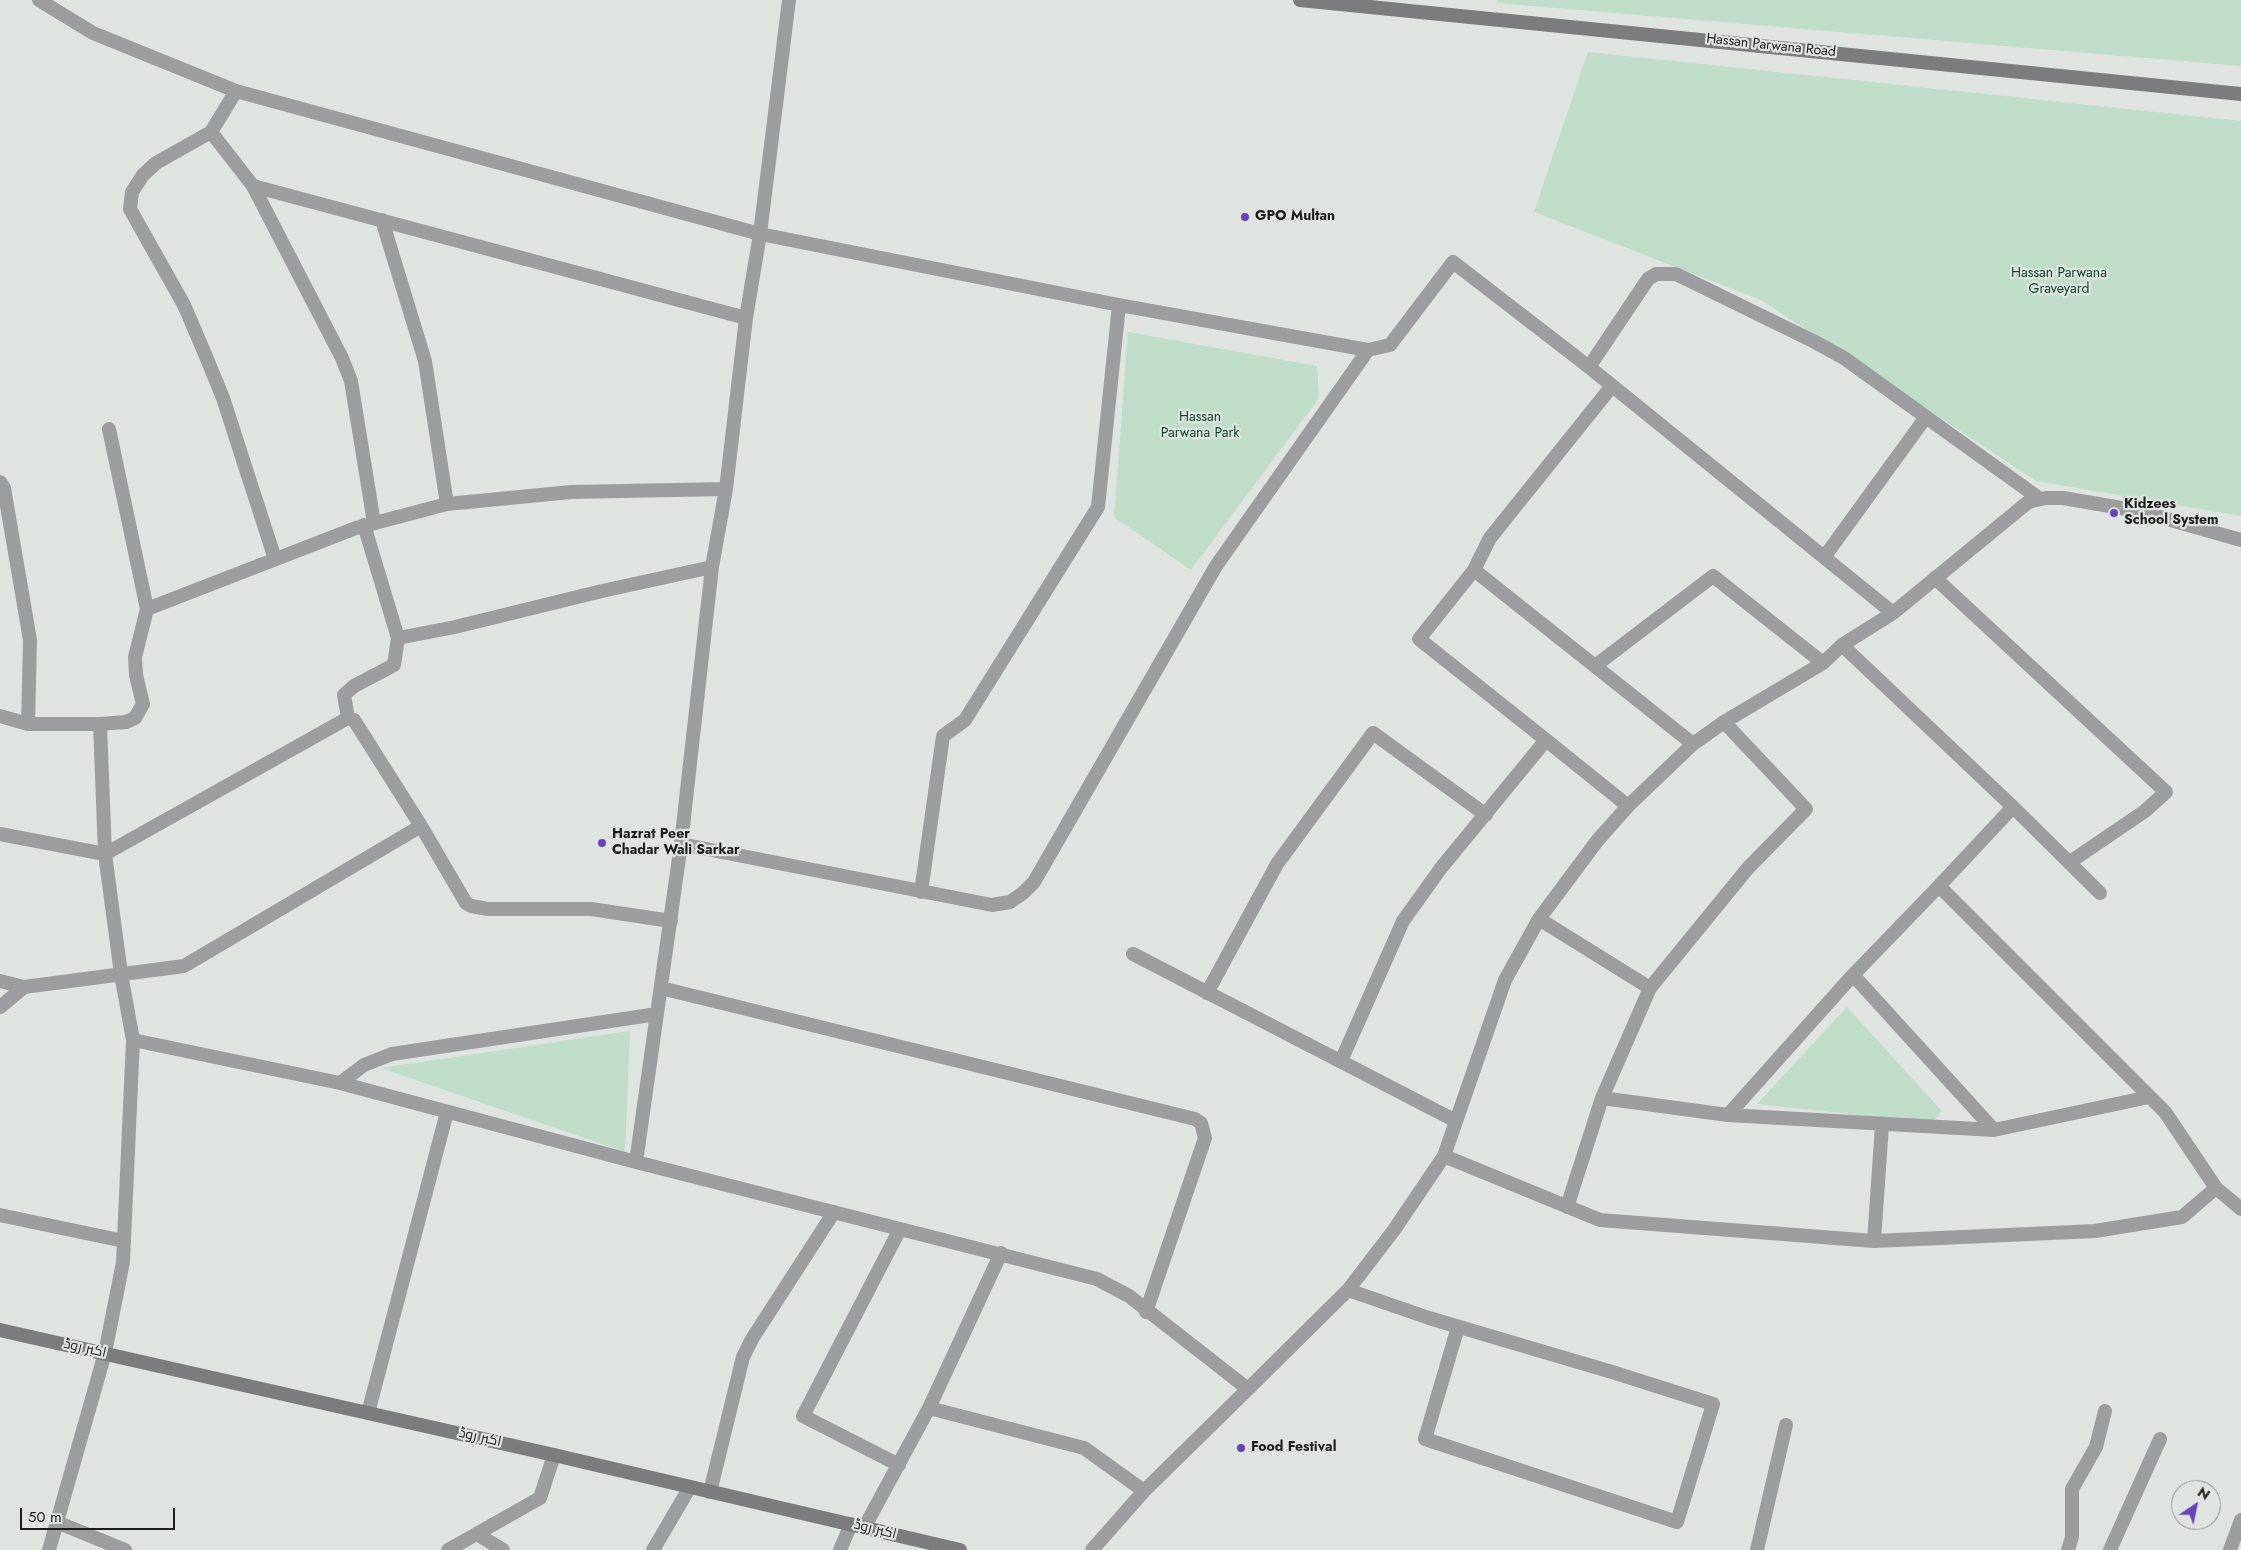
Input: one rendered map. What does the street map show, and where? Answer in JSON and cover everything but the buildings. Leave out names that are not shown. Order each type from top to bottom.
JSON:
[{"type":"main road","name":"Hassan Parwana Road","points":[[1300,0],[2241,94]]},
{"type":"main road","name":"اکبر روڈ","points":[[0,1330],[554,1455],[960,1550]]},
{"type":"street","points":[[39,0],[93,33],[236,91],[760,234],[1119,306],[1368,350],[1390,345],[1453,262],[1589,367],[1893,613]]},
{"type":"street","points":[[636,1162],[671,921],[712,567],[726,489],[746,318],[760,234],[788,0]]},
{"type":"street","points":[[236,91],[212,132],[156,163],[143,175],[132,192],[130,209],[138,227],[184,305],[220,389],[275,559]]},
{"type":"street","points":[[212,132],[254,186],[342,358],[351,380],[369,524],[398,638],[394,665],[354,686],[344,695],[348,718]]},
{"type":"street","points":[[254,186],[746,318]]},
{"type":"street","points":[[382,220],[425,361],[447,504]]},
{"type":"street","points":[[1589,367],[1648,279],[1656,274],[1676,274],[1816,342],[1872,377],[2040,498]]},
{"type":"street","points":[[922,892],[943,736],[965,720],[1098,507],[1119,306]]},
{"type":"street","points":[[681,844],[992,906],[1010,902],[1034,882],[1216,566],[1368,350]]},
{"type":"street","points":[[1612,386],[1490,538],[1474,570],[1419,639],[1628,806]]},
{"type":"street","points":[[1824,556],[1926,417]]},
{"type":"street","points":[[0,716],[28,724],[126,722],[135,718],[143,704],[136,675],[135,657],[147,609],[109,429]]},
{"type":"street","points":[[0,482],[4,488],[30,640],[28,724]]},
{"type":"street","points":[[147,609],[369,524],[447,504],[571,492],[726,489]]},
{"type":"street","points":[[1092,1550],[1144,1491],[1348,1290],[1394,1230],[1444,1156],[1505,980],[1539,919],[1597,841],[1628,806],[1693,744],[1724,722],[1823,663],[1842,645],[1893,613],[2027,503],[2040,498],[2063,498],[2139,512],[2241,540]]},
{"type":"street","points":[[398,638],[455,627],[602,591],[712,567]]},
{"type":"street","points":[[1474,570],[1693,744]]},
{"type":"street","points":[[1594,666],[1714,576],[1823,663]]},
{"type":"street","points":[[1935,578],[2166,792],[2145,811],[2070,862]]},
{"type":"street","points":[[1842,645],[2013,806],[2100,893]]},
{"type":"street","points":[[0,834],[105,854],[348,718],[354,720],[421,826],[466,903],[471,906],[488,909],[591,909],[671,921]]},
{"type":"street","points":[[1567,1207],[1602,1098],[1650,988],[1748,868],[1806,809],[1724,722]]},
{"type":"street","points":[[49,1550],[105,1353],[123,1262],[133,1040],[121,974],[105,854],[100,724]]},
{"type":"street","points":[[1207,993],[1277,864],[1373,733],[1486,815]]},
{"type":"street","points":[[1341,1061],[1403,921],[1441,868],[1546,740]]},
{"type":"street","points":[[1728,1115],[1853,975],[2013,806]]},
{"type":"street","points":[[0,982],[24,987],[177,968],[190,964],[421,826]]},
{"type":"street","points":[[1939,886],[2165,1112],[2216,1188],[2241,1209]]},
{"type":"street","points":[[1539,919],[1650,988]]},
{"type":"street","points":[[1133,954],[1456,1120]]},
{"type":"street","points":[[1853,975],[1994,1130]]},
{"type":"street","points":[[0,1007],[24,987]]},
{"type":"street","points":[[660,988],[1195,1118],[1201,1123],[1205,1138],[1146,1312]]},
{"type":"street","points":[[340,1083],[364,1065],[392,1054],[657,1014]]},
{"type":"street","points":[[133,1040],[340,1083],[636,1162],[1001,1253],[1097,1279],[1129,1296],[1146,1312],[1248,1389]]},
{"type":"street","points":[[1602,1098],[1728,1115],[1994,1130],[2149,1097]]},
{"type":"street","points":[[368,1413],[447,1112]]},
{"type":"street","points":[[1874,1241],[1882,1125]]},
{"type":"street","points":[[1444,1156],[1600,1220],[1874,1241],[2095,1231],[2182,1217],[2216,1188]]},
{"type":"street","points":[[710,1492],[743,1357],[752,1339],[834,1212]]},
{"type":"street","points":[[0,1216],[124,1241]]},
{"type":"street","points":[[899,1464],[804,1416],[900,1229]]},
{"type":"street","points":[[840,1550],[899,1464],[929,1408],[1001,1253]]},
{"type":"street","points":[[1348,1290],[1458,1327],[1713,1404],[1677,1522],[1425,1439],[1458,1327]]},
{"type":"street","points":[[929,1408],[1084,1448],[1144,1491]]},
{"type":"street","points":[[2068,1550],[2072,1537],[2072,1489],[2096,1446],[2105,1411]]},
{"type":"street","points":[[1758,1550],[1786,1425]]},
{"type":"street","points":[[2110,1550],[2160,1439]]},
{"type":"street","points":[[448,1550],[540,1498],[554,1455]]},
{"type":"street","points":[[653,1550],[690,1487]]},
{"type":"street","points":[[2230,1550],[2241,1520]]},
{"type":"street","points":[[58,1523],[125,1550]]},
{"type":"street","points":[[477,1534],[503,1550]]},
{"type":"green space","points":[[1498,0],[2241,0],[2241,66],[1497,3]]},
{"type":"green space","name":"Hassan Parwana Graveyard","points":[[1588,52],[2241,121],[2241,516],[2036,481],[1761,300],[1534,212]]},
{"type":"green space","name":"Hassan Parwana Park","points":[[1128,332],[1317,366],[1319,398],[1191,570],[1114,517]]},
{"type":"green space","points":[[1847,1007],[1942,1111],[1932,1123],[1757,1104]]},
{"type":"green space","points":[[630,1031],[625,1152],[381,1068]]},
{"type":"place","name":"GPO Multan","points":[[1245,217]]},
{"type":"place","name":"Kidzees School System","points":[[2114,513]]},
{"type":"place","name":"Hazrat Peer Chadar Wali Sarkar","points":[[602,843]]},
{"type":"place","name":"Food Festival","points":[[1241,1448]]}]
